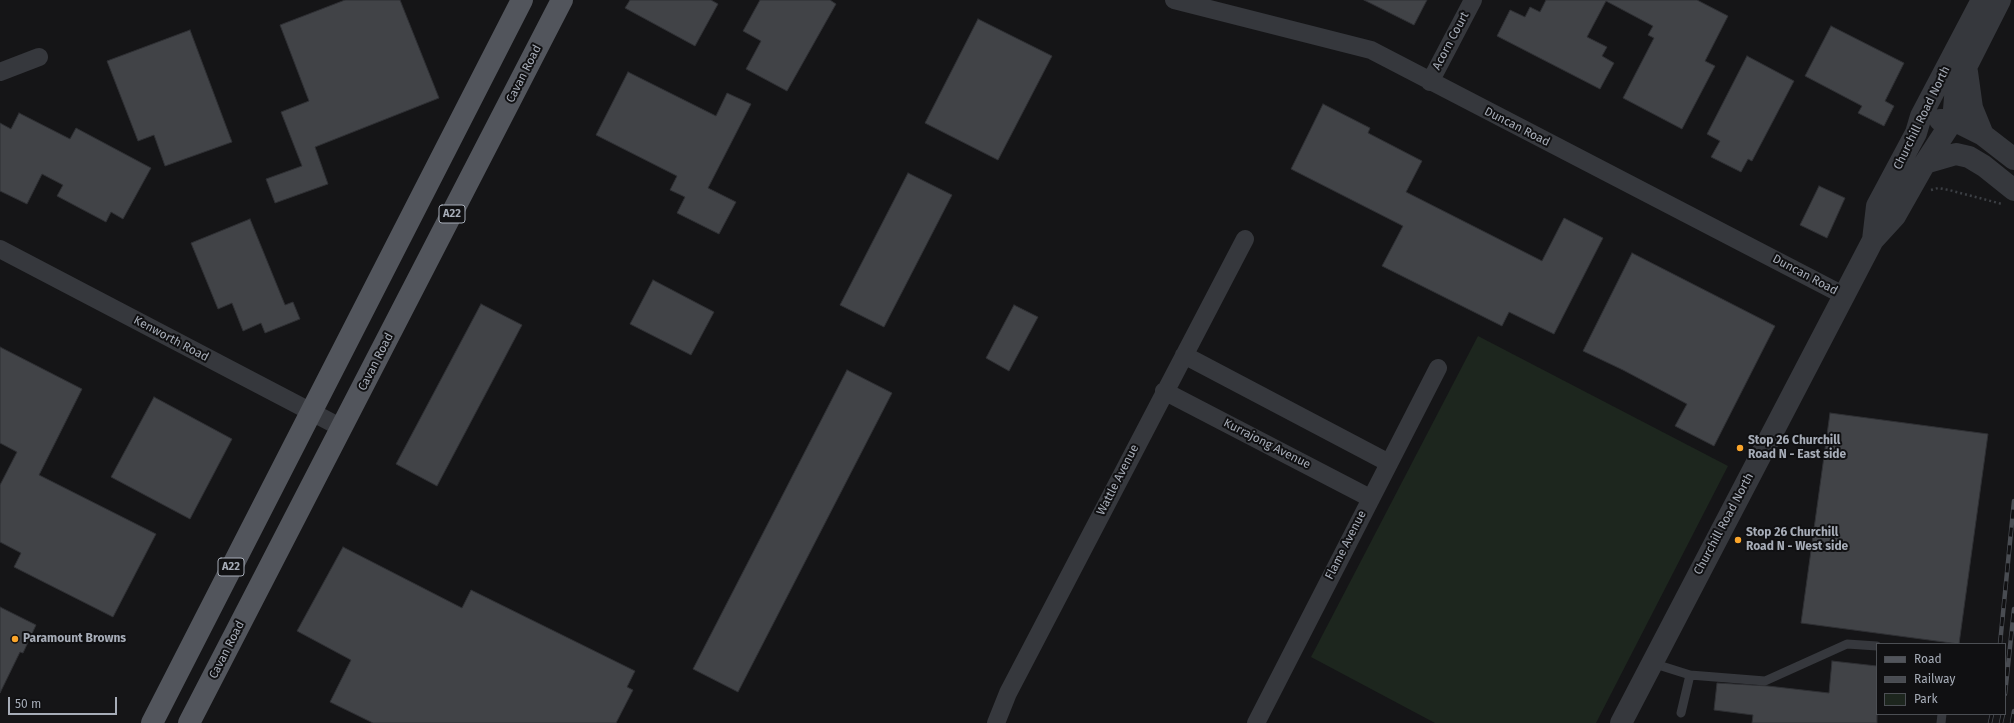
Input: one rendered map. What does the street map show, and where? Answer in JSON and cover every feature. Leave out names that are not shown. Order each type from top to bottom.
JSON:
[{"type":"main road","name":"A22","points":[[152,723],[522,0]]},
{"type":"main road","name":"Cavan Road","points":[[189,723],[562,0]]},
{"type":"street","name":"Duncan Road","points":[[1174,0],[1371,50],[1430,82],[1843,295]]},
{"type":"street","name":"Acorn Court","points":[[1430,82],[1473,0]]},
{"type":"street","name":"Churchill Road North","points":[[1873,240],[1877,206],[1916,133],[1921,116],[1982,0]]},
{"type":"street","name":"Churchill Road North","points":[[1621,723],[1873,240],[1895,216],[1925,163],[1953,120],[1956,87],[2000,0]]},
{"type":"street","points":[[0,72],[39,57]]},
{"type":"street","points":[[1966,67],[1972,108],[1983,135]]},
{"type":"street","points":[[1916,133],[1933,122],[1944,119],[1953,120],[1983,135],[2014,159]]},
{"type":"street","points":[[1925,163],[1956,154],[1969,157],[1984,166],[2011,197]]},
{"type":"street","name":"Wattle Avenue","points":[[996,723],[1008,693],[1164,391],[1245,239]]},
{"type":"street","name":"Kenworth Road","points":[[0,249],[342,428]]},
{"type":"street","points":[[1184,355],[1389,463]]},
{"type":"street","name":"Flame Avenue","points":[[1256,723],[1370,498],[1438,368]]},
{"type":"street","name":"Kurrajong Avenue","points":[[1164,391],[1370,498]]},
{"type":"lane","points":[[1652,663],[1690,675],[1765,681],[1847,644],[1876,646]]},
{"type":"lane","points":[[1681,713],[1690,675]]},
{"type":"path","points":[[1925,192],[1938,188],[2011,197]]},
{"type":"green space","points":[[1478,336],[1728,466],[1596,723],[1435,723],[1311,657]]},
{"type":"building","points":[[345,0],[400,0],[439,98],[315,147],[328,184],[275,203],[266,179],[302,166],[281,112],[309,101],[280,25]]},
{"type":"building","points":[[630,0],[711,0],[718,4],[695,46],[625,8]]},
{"type":"building","points":[[760,0],[830,0],[836,4],[787,91],[746,69],[761,41],[743,31]]},
{"type":"building","points":[[1364,0],[1427,0],[1414,25]]},
{"type":"building","points":[[1546,0],[1697,0],[1728,16],[1705,61],[1715,66],[1682,129],[1623,98],[1654,38],[1648,35],[1653,26],[1606,1],[1587,37],[1607,47],[1602,56],[1614,63],[1600,89],[1497,36],[1510,10],[1525,17],[1530,7],[1540,12]]},
{"type":"building","points":[[978,19],[1052,56],[998,160],[925,123]]},
{"type":"building","points":[[1831,26],[1904,63],[1885,101],[1894,106],[1884,126],[1858,113],[1862,106],[1805,76]]},
{"type":"building","points":[[190,30],[232,142],[165,166],[154,135],[138,141],[107,61]]},
{"type":"building","points":[[1747,56],[1794,81],[1752,161],[1748,159],[1741,172],[1711,157],[1720,141],[1707,134]]},
{"type":"building","points":[[628,72],[716,116],[727,93],[751,104],[708,188],[736,202],[719,234],[677,213],[685,197],[670,190],[677,176],[596,135]]},
{"type":"building","points":[[1323,104],[1370,128],[1368,133],[1422,161],[1406,192],[1542,261],[1564,218],[1603,238],[1554,334],[1509,312],[1502,326],[1382,266],[1403,226],[1291,169]]},
{"type":"building","points":[[19,113],[70,139],[76,128],[151,168],[123,219],[111,212],[106,222],[57,196],[63,185],[42,174],[27,204],[0,191],[0,123],[11,129]]},
{"type":"building","points":[[908,173],[952,195],[884,327],[840,305]]},
{"type":"building","points":[[1819,186],[1845,198],[1827,238],[1800,225]]},
{"type":"building","points":[[250,219],[285,305],[293,302],[300,319],[265,333],[261,323],[243,331],[232,303],[218,309],[191,243]]},
{"type":"building","points":[[1632,253],[1775,326],[1714,446],[1675,426],[1687,404],[1623,370],[1583,351]]},
{"type":"building","points":[[653,280],[714,312],[691,355],[630,324]]},
{"type":"building","points":[[481,304],[522,325],[437,486],[396,464]]},
{"type":"building","points":[[1014,305],[1038,317],[1009,371],[986,358]]},
{"type":"building","points":[[0,347],[82,389],[39,475],[156,534],[113,617],[14,567],[21,553],[0,542],[0,485],[17,452],[0,443]]},
{"type":"building","points":[[847,370],[892,393],[738,692],[693,669]]},
{"type":"building","points":[[154,397],[232,439],[190,519],[111,477]]},
{"type":"building","points":[[1830,413],[1988,434],[1959,643],[1801,623]]},
{"type":"building","points":[[343,547],[462,608],[471,590],[635,671],[627,687],[633,690],[616,723],[373,723],[330,702],[351,660],[297,631]]},
{"type":"building","name":"Paramount Browns","points":[[0,607],[36,625],[23,653],[20,652],[0,693]]},
{"type":"building","points":[[1832,661],[1876,666],[1877,723],[1752,723],[1753,715],[1714,710],[1717,683],[1768,686],[1829,693]]},
{"type":"railway","points":[[2000,643],[2014,501]]},
{"type":"railway","points":[[2006,685],[2014,609]]},
{"type":"railway","points":[[2012,723],[2014,711]]},
{"type":"railway","points":[[1990,723],[1992,715]]},
{"type":"railway","points":[[2001,723],[2003,715]]},
{"type":"place","name":"Stop 26 Churchill Road N - East side","points":[[1740,448]]},
{"type":"place","name":"Stop 26 Churchill Road N - West side","points":[[1738,540]]},
{"type":"place","name":"Paramount Browns","points":[[15,639]]}]
